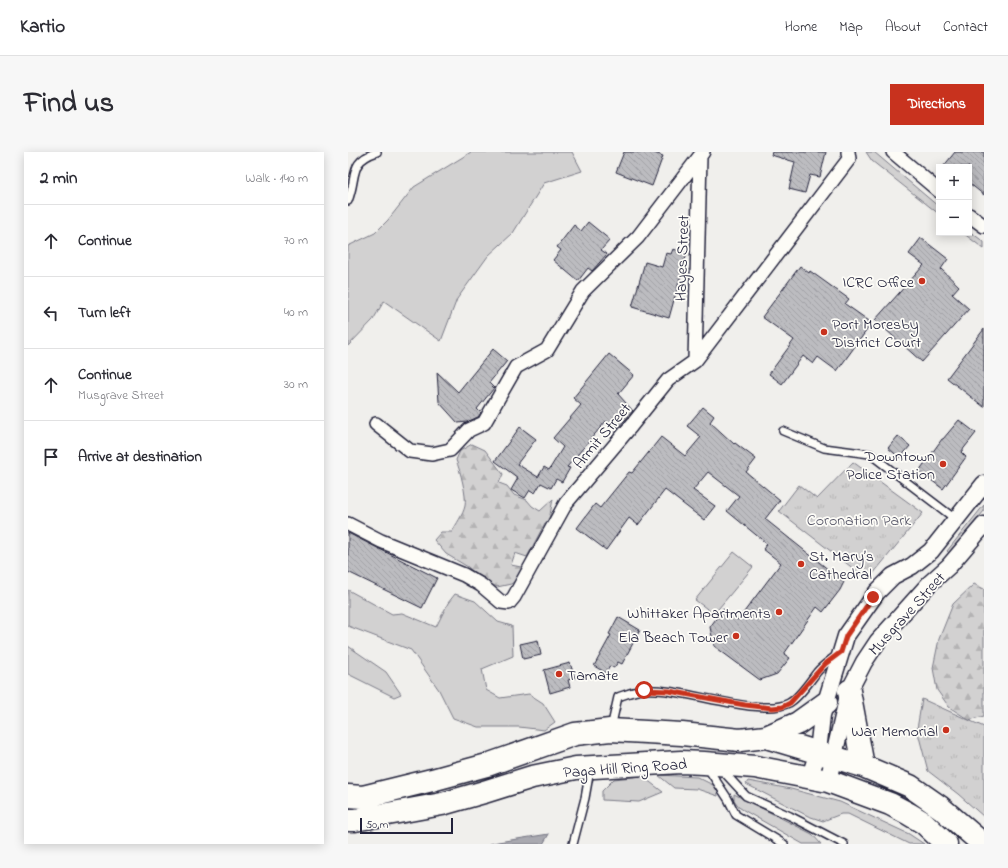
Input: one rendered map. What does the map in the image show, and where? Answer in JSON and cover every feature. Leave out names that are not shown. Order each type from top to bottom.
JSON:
[{"type":"highway","points":[[849,690],[863,766]]},
{"type":"highway","points":[[759,738],[798,723],[826,703]]},
{"type":"highway","name":"Paga Hill Ring Road","points":[[348,796],[363,797],[487,765],[575,734],[610,730],[682,734],[740,740],[759,738],[826,754],[863,766],[910,786],[928,798],[983,844]]},
{"type":"highway","points":[[575,734],[583,767]]},
{"type":"highway","name":"Paga Hill Ring Road","points":[[348,820],[362,819],[442,804],[532,777],[583,767],[710,763],[755,766],[819,779],[890,804],[924,823],[946,844]]},
{"type":"street","points":[[893,152],[936,188]]},
{"type":"street","points":[[376,424],[410,451],[432,454],[450,450],[469,430],[484,423],[516,367],[547,350],[583,291],[638,237],[702,154]]},
{"type":"street","name":"Hayes Street","points":[[695,361],[702,154]]},
{"type":"street","name":"Armit Street","points":[[348,524],[381,541],[464,575],[481,585],[501,602],[508,603],[514,598],[566,503],[668,380],[695,361],[848,155]]},
{"type":"street","points":[[972,217],[984,226]]},
{"type":"street","name":"Musgrave Street","points":[[826,754],[822,715],[846,636],[873,597],[894,576],[912,566],[931,551],[984,484]]},
{"type":"street","name":"Musgrave Street","points":[[819,779],[826,754],[849,690],[864,662],[878,641],[929,584],[949,566],[984,525]]},
{"type":"street","points":[[912,566],[929,584]]},
{"type":"lane","points":[[348,201],[351,193],[350,172],[354,163],[363,156],[377,152]]},
{"type":"lane","points":[[783,431],[824,448],[870,454],[950,515]]},
{"type":"lane","points":[[610,730],[618,697],[644,690],[669,691],[745,705],[772,708],[782,707],[790,703],[825,664],[841,652]]},
{"type":"lane","points":[[710,763],[736,815],[784,844]]},
{"type":"lane","points":[[710,763],[746,796],[790,816],[844,844]]},
{"type":"lane","points":[[573,844],[586,798],[583,767]]},
{"type":"green space","points":[[471,152],[572,152],[582,171],[544,183],[513,233],[488,256],[457,299],[441,341],[384,301],[373,320],[348,346],[348,246],[375,233],[388,220],[414,187]]},
{"type":"green space","points":[[866,152],[874,152],[936,204],[936,212],[872,161]]},
{"type":"green space","points":[[972,233],[984,242],[984,249],[967,236],[972,236]]},
{"type":"green space","points":[[472,444],[485,450],[503,474],[499,483],[507,486],[514,495],[527,500],[532,506],[540,511],[553,499],[549,520],[545,523],[527,557],[515,553],[511,565],[526,568],[522,576],[511,584],[497,587],[481,579],[468,567],[446,554],[434,540],[441,532],[452,532],[464,509],[464,490],[456,460],[460,451]]},
{"type":"green space","name":"Coronation Park","points":[[853,462],[923,513],[868,580],[779,511],[799,485],[817,499]]},
{"type":"green space","points":[[984,505],[984,511],[949,553],[947,551]]},
{"type":"green space","points":[[734,552],[753,567],[714,614],[695,600]]},
{"type":"green space","points":[[974,584],[984,589],[984,716],[969,720],[949,707],[937,690],[933,668],[939,639],[953,604]]},
{"type":"green space","points":[[348,590],[392,614],[402,613],[436,627],[448,603],[455,594],[475,601],[498,622],[512,626],[513,656],[482,669],[486,690],[500,698],[529,694],[543,703],[555,722],[544,730],[519,727],[478,727],[453,718],[439,690],[411,650],[348,626]]},
{"type":"green space","points":[[348,646],[386,672],[401,694],[394,697],[348,674]]},
{"type":"green space","points":[[922,699],[984,727],[984,817],[958,794],[928,771],[917,729]]},
{"type":"green space","points":[[658,775],[697,777],[717,787],[718,796],[697,789],[674,788]]},
{"type":"green space","points":[[642,776],[663,792],[639,802],[602,800],[602,791],[614,779]]},
{"type":"green space","points":[[748,781],[791,789],[840,802],[909,834],[924,844],[909,844],[848,814],[841,814],[823,821],[808,816],[746,784]]},
{"type":"green space","points":[[734,794],[812,834],[821,844],[803,844],[752,815],[740,808],[734,800]]},
{"type":"shaded area","points":[[549,834],[543,844],[490,844],[498,842]]},
{"type":"building","points":[[624,152],[652,152],[663,156],[652,186],[616,172]]},
{"type":"building","points":[[772,152],[826,152],[820,177],[810,175],[805,193],[789,189],[795,162],[771,155]]},
{"type":"building","points":[[955,152],[984,152],[984,195],[972,185],[972,164],[945,164]]},
{"type":"building","points":[[588,222],[610,240],[601,250],[607,254],[592,271],[588,268],[578,281],[553,260],[561,250],[557,247],[574,225],[581,231]]},
{"type":"building","points":[[921,238],[948,259],[941,269],[959,286],[952,294],[969,309],[922,362],[875,320],[924,265],[909,254]]},
{"type":"building","points":[[673,249],[687,253],[669,318],[632,307],[645,262],[662,267],[666,253],[671,254]]},
{"type":"building","name":"Port Moresby District Court","points":[[800,266],[809,273],[810,271],[849,299],[845,304],[872,323],[837,371],[818,357],[813,364],[803,356],[782,384],[769,374],[794,340],[762,317]]},
{"type":"building","points":[[984,329],[984,407],[947,378]]},
{"type":"building","points":[[493,349],[507,361],[489,383],[494,388],[477,409],[481,413],[478,417],[467,422],[458,423],[439,402],[437,372],[458,392]]},
{"type":"building","points":[[609,354],[634,375],[618,394],[633,411],[618,428],[616,424],[612,428],[606,421],[567,467],[570,468],[562,482],[556,479],[551,488],[541,483],[535,493],[530,490],[525,498],[511,490],[518,478],[495,461],[520,427],[536,439],[517,464],[538,477],[544,467],[549,470],[563,447],[553,438],[581,405],[573,398]]},
{"type":"building","points":[[703,407],[714,416],[710,422],[734,444],[735,443],[756,459],[746,472],[780,500],[765,519],[844,582],[840,590],[823,612],[817,607],[784,654],[790,658],[777,674],[760,680],[714,646],[710,627],[723,609],[738,620],[781,563],[763,549],[767,544],[727,511],[739,496],[708,472],[693,490],[715,506],[704,520],[665,490],[638,525],[629,518],[606,550],[577,528],[595,504],[600,508],[629,472],[632,473],[661,437],[685,456],[701,437],[687,426]]},
{"type":"building","name":"Downtown Police Station","points":[[959,420],[976,433],[961,452],[966,457],[943,489],[919,471],[942,439]]},
{"type":"building","points":[[898,436],[910,446],[900,458],[888,448]]},
{"type":"building","points":[[348,533],[437,578],[422,608],[348,572]]},
{"type":"building","points":[[618,617],[640,630],[622,664],[618,662],[614,668],[610,666],[606,673],[594,666],[611,635],[609,634]]},
{"type":"building","points":[[538,640],[541,655],[523,659],[520,644]]},
{"type":"building","name":"Tamate","points":[[570,663],[575,678],[568,680],[570,687],[550,693],[544,670]]},
{"type":"place","name":"ICRC Office","points":[[922,281]]},
{"type":"place","name":"Port Moresby District Court","points":[[824,332]]},
{"type":"place","name":"Downtown Police Station","points":[[943,464]]},
{"type":"place","name":"St. Mary’s Cathedral","points":[[801,564]]},
{"type":"place","name":"Whittaker Apartments","points":[[779,612]]},
{"type":"place","name":"Ela Beach Tower","points":[[736,636]]},
{"type":"place","name":"Tamate","points":[[559,674]]},
{"type":"place","name":"War Memorial","points":[[946,730]]},
{"type":"route","points":[[644,690],[669,691],[745,705],[772,708],[782,707],[790,703],[825,664],[841,652],[846,636],[873,597]]}]
